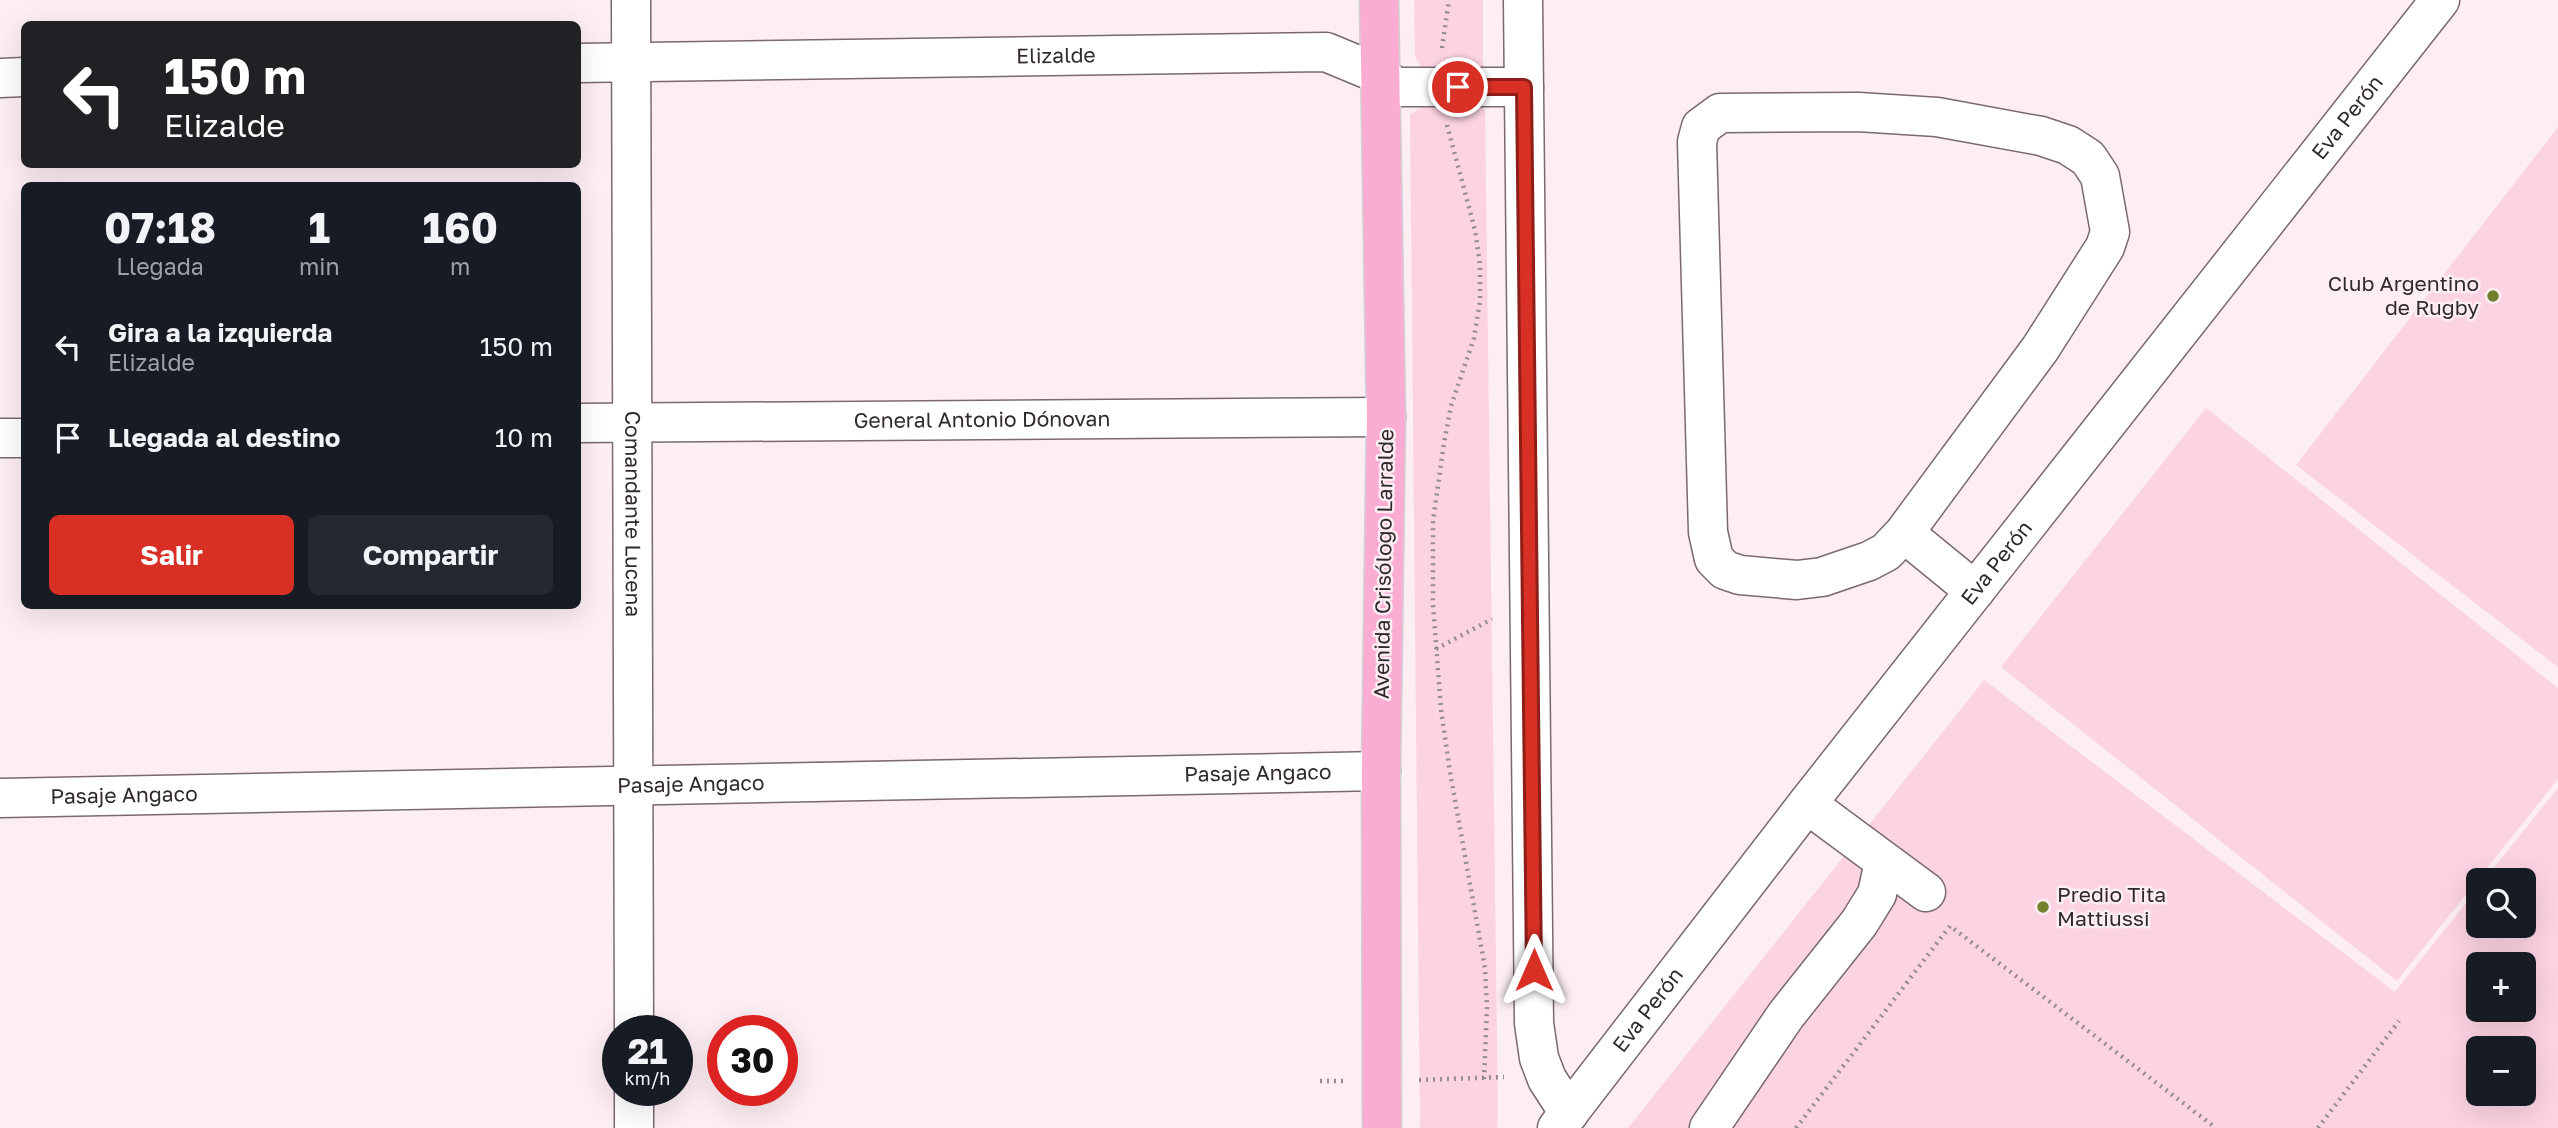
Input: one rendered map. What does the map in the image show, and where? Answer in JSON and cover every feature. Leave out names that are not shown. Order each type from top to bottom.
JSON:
[{"type":"main road","name":"Avenida Crisólogo Larralde","points":[[1379,0],[1386,417],[1381,771],[1382,1128]]},
{"type":"street","name":"Comandante Lucena","points":[[631,0],[634,1015]]},
{"type":"street","points":[[1523,0],[1534,1023],[1539,1058],[1563,1121]]},
{"type":"street","name":"Eva Perón","points":[[1563,1121],[1807,804],[2440,0]]},
{"type":"street","name":"Elizalde","points":[[581,63],[1326,52],[1379,74],[1395,87],[1524,87]]},
{"type":"street","points":[[0,78],[21,77]]},
{"type":"street","points":[[1858,112],[1937,117],[2041,136],[2068,145],[2088,158],[2101,176],[2110,232],[2105,247],[2040,349],[1905,533],[1886,552],[1869,561],[1822,577],[1797,580],[1740,575],[1725,570],[1714,559],[1708,532],[1697,142],[1700,127],[1720,113],[1858,112]]},
{"type":"street","name":"General Antonio Dónovan","points":[[581,423],[1386,417]]},
{"type":"street","points":[[0,438],[21,438]]},
{"type":"street","points":[[1905,533],[1975,591]]},
{"type":"street","name":"Pasaje Angaco","points":[[0,798],[1381,771]]},
{"type":"street","points":[[1807,804],[1926,892]]},
{"type":"street","points":[[1709,1128],[1786,1015],[1859,923],[1877,894],[1884,862]]},
{"type":"street","points":[[634,1106],[634,1128]]},
{"type":"path","points":[[1449,0],[1436,87],[1467,194],[1480,265],[1474,338],[1451,406],[1433,521],[1433,604],[1450,772],[1485,968],[1487,1008],[1484,1079]]},
{"type":"path","points":[[1436,649],[1530,599]]},
{"type":"path","points":[[1796,1128],[1950,926],[2216,1128]]},
{"type":"path","points":[[2318,1128],[2399,1021]]},
{"type":"path","points":[[1320,1081],[1507,1077],[1539,1058]]},
{"type":"shaded area","points":[[1414,0],[1483,0],[1483,72],[1424,72],[1415,56]]},
{"type":"shaded area","points":[[1482,106],[1485,111],[1498,1118],[1497,1128],[1420,1128],[1410,115],[1421,107]]},
{"type":"shaded area","name":"Club Argentino de Rugby","points":[[2558,127],[2558,667],[2296,465]]},
{"type":"shaded area","points":[[2206,408],[2558,688],[2558,779],[2487,868],[2466,868],[2466,894],[2397,981],[2001,667]]},
{"type":"shaded area","name":"Predio Tita Mattiussi","points":[[1984,680],[2395,992],[2466,903],[2466,938],[2536,938],[2536,868],[2494,868],[2558,788],[2558,1128],[1628,1128]]},
{"type":"place","name":"Club Argentino de Rugby","points":[[2493,296]]},
{"type":"place","name":"Predio Tita Mattiussi","points":[[2043,907]]},
{"type":"route","points":[[1458,87],[1524,87],[1534,970]]}]
